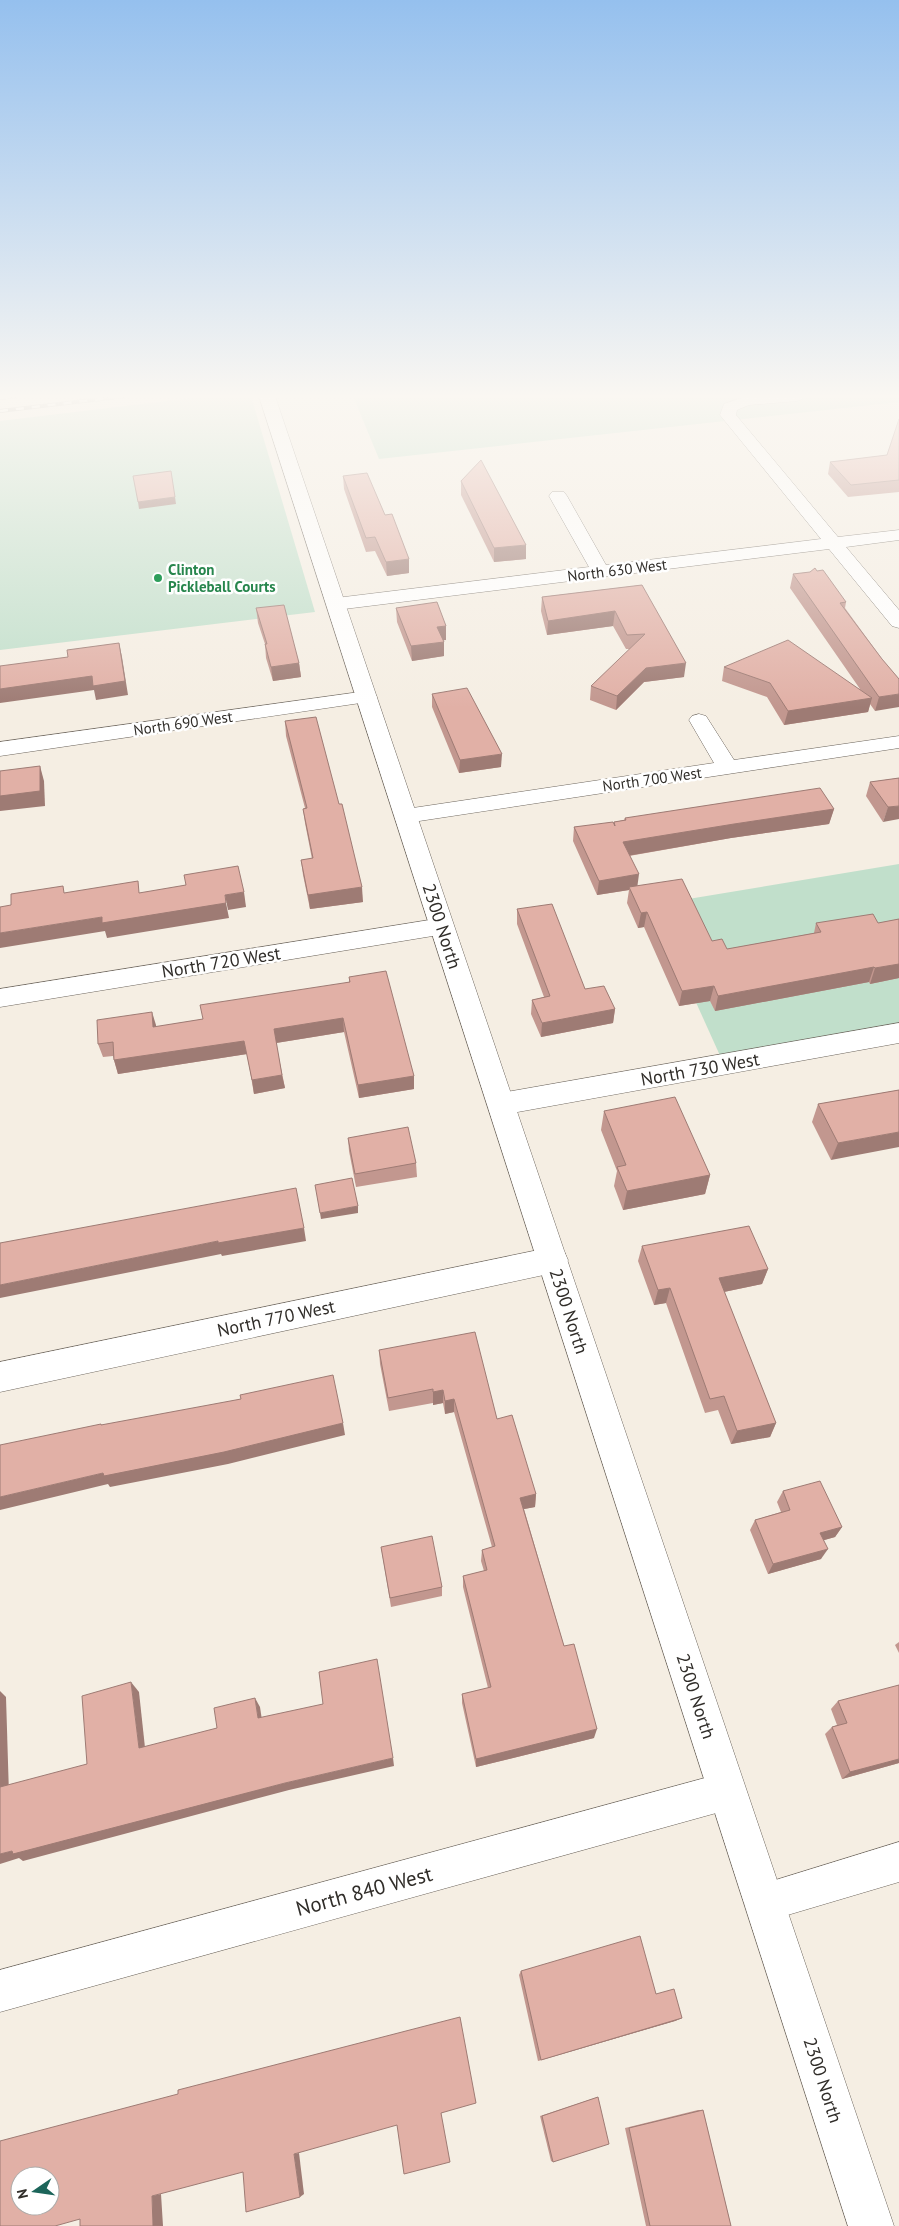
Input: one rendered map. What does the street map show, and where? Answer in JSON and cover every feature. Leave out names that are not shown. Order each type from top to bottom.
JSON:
[{"type":"street","name":"2300 North","points":[[301,500],[870,2226]]},
{"type":"street","points":[[560,500],[601,572]]},
{"type":"street","points":[[798,500],[899,622]]},
{"type":"street","name":"North 630 West","points":[[336,604],[899,535]]},
{"type":"street","name":"North 690 West","points":[[0,749],[367,697]]},
{"type":"street","points":[[699,720],[728,768]]},
{"type":"street","name":"North 700 West","points":[[406,816],[899,742]]},
{"type":"street","name":"North 720 West","points":[[0,998],[442,927]]},
{"type":"street","name":"North 730 West","points":[[500,1104],[899,1033]]},
{"type":"street","name":"North 770 West","points":[[0,1377],[553,1260]]},
{"type":"street","name":"North 840 West","points":[[0,1991],[728,1791]]},
{"type":"street","points":[[764,1902],[899,1862]]},
{"type":"green space","points":[[0,500],[282,500],[315,612],[0,650]]},
{"type":"green space","points":[[899,864],[899,1026],[722,1060],[652,905]]},
{"type":"building","points":[[138,500],[154,500],[138,502]]},
{"type":"building","points":[[352,500],[379,500],[385,515],[392,514],[409,559],[386,562],[375,537],[366,538]]},
{"type":"building","points":[[470,500],[502,500],[526,545],[494,548]]},
{"type":"building","points":[[815,568],[817,571],[823,570],[846,602],[840,603],[899,679],[899,694],[879,697],[793,574],[810,572]]},
{"type":"building","points":[[642,585],[686,663],[646,668],[617,696],[591,686],[645,634],[627,635],[615,611],[548,621],[542,597]]},
{"type":"building","points":[[437,602],[446,626],[437,627],[444,642],[411,646],[396,608]]},
{"type":"building","points":[[284,605],[299,663],[271,667],[265,644],[267,644],[256,608]]},
{"type":"building","points":[[788,640],[872,698],[788,711],[770,683],[724,667]]},
{"type":"building","points":[[119,643],[125,681],[93,686],[92,676],[0,689],[0,666],[68,657],[67,650]]},
{"type":"building","points":[[467,688],[502,754],[460,760],[432,694]]},
{"type":"building","points":[[316,717],[339,804],[342,804],[362,887],[308,895],[301,860],[313,858],[303,809],[307,808],[285,721]]},
{"type":"building","points":[[40,766],[40,791],[0,796],[0,771]]},
{"type":"building","points":[[899,778],[899,806],[888,807],[870,782]]},
{"type":"building","points":[[820,788],[834,809],[623,842],[639,874],[599,881],[574,827],[613,822],[615,826],[614,822],[626,820],[625,818]]},
{"type":"building","points":[[238,866],[244,892],[225,895],[226,903],[102,923],[102,917],[0,933],[0,907],[11,905],[11,894],[63,886],[64,893],[138,881],[139,893],[186,885],[184,875]]},
{"type":"building","points":[[682,879],[712,941],[722,939],[727,949],[821,932],[816,923],[873,914],[878,923],[899,919],[899,964],[718,996],[714,986],[682,991],[647,912],[641,913],[629,887]]},
{"type":"building","points":[[552,904],[585,989],[604,986],[615,1009],[542,1023],[532,1000],[550,996],[517,909]]},
{"type":"building","points":[[386,971],[414,1076],[358,1085],[343,1018],[274,1029],[282,1075],[252,1080],[244,1041],[114,1060],[113,1042],[98,1044],[97,1020],[152,1012],[153,1027],[203,1019],[200,1005],[350,982],[349,977]]},
{"type":"building","points":[[899,1090],[899,1132],[838,1143],[818,1104]]},
{"type":"building","points":[[675,1097],[710,1175],[627,1191],[617,1167],[626,1165],[604,1111]]},
{"type":"building","points":[[408,1127],[416,1163],[355,1174],[348,1138]]},
{"type":"building","points":[[352,1178],[358,1206],[320,1213],[315,1185]]},
{"type":"building","points":[[296,1188],[304,1228],[218,1243],[218,1241],[0,1285],[0,1243]]},
{"type":"building","points":[[749,1226],[768,1269],[719,1278],[776,1423],[737,1431],[724,1396],[710,1399],[670,1288],[658,1290],[642,1246]]},
{"type":"building","points":[[475,1332],[497,1419],[512,1415],[536,1494],[520,1498],[564,1646],[574,1644],[597,1729],[476,1759],[462,1694],[491,1687],[463,1576],[487,1570],[482,1550],[495,1546],[454,1399],[445,1401],[443,1390],[433,1392],[433,1389],[388,1398],[379,1350]]},
{"type":"building","points":[[333,1375],[343,1423],[224,1452],[104,1476],[103,1473],[0,1497],[0,1445],[101,1424],[241,1399],[240,1395]]},
{"type":"building","points":[[820,1481],[842,1527],[820,1533],[828,1549],[773,1564],[755,1520],[790,1510],[783,1491]]},
{"type":"building","points":[[432,1536],[442,1587],[390,1598],[381,1547]]},
{"type":"building","points":[[377,1659],[393,1758],[285,1783],[13,1854],[12,1851],[0,1854],[0,1787],[87,1764],[82,1696],[131,1682],[139,1748],[217,1728],[214,1708],[255,1698],[258,1718],[323,1704],[319,1672]]},
{"type":"building","points":[[899,1685],[899,1759],[850,1772],[832,1727],[847,1723],[838,1701]]},
{"type":"building","points":[[640,1936],[656,1994],[674,1989],[682,2018],[541,2060],[521,1971]]},
{"type":"building","points":[[460,2017],[476,2103],[441,2113],[450,2162],[404,2174],[397,2125],[294,2154],[300,2197],[246,2212],[243,2172],[152,2196],[153,2226],[80,2226],[80,2219],[55,2226],[0,2226],[0,2141],[178,2094],[178,2090]]},
{"type":"building","points":[[598,2097],[609,2144],[553,2162],[542,2116]]},
{"type":"building","points":[[703,2110],[731,2226],[650,2226],[629,2128]]},
{"type":"place","name":"Clinton Pickleball Courts","points":[[158,578]]}]
